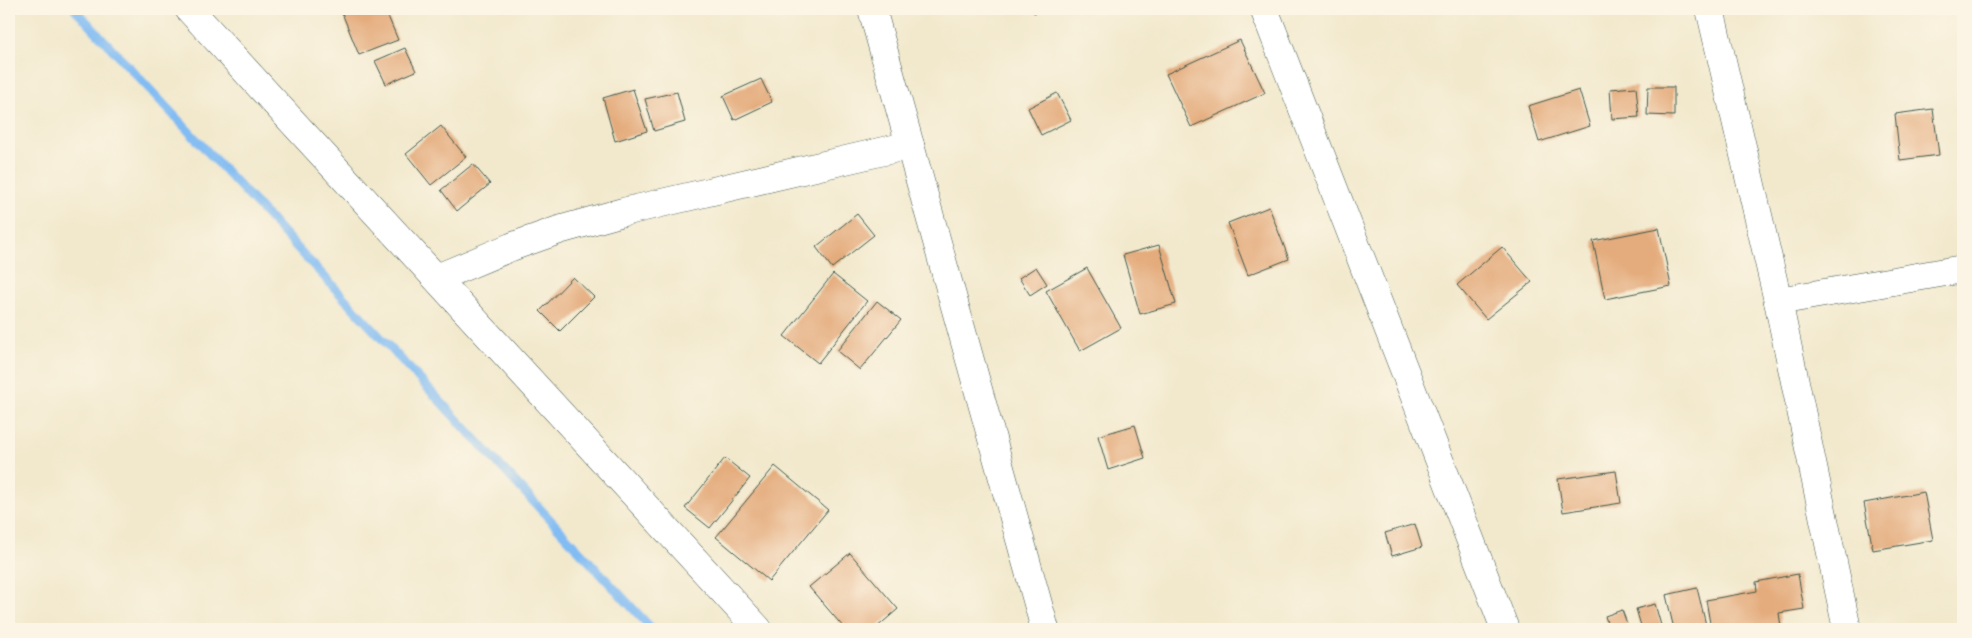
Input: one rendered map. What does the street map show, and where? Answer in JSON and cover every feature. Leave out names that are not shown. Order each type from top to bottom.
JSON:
[{"type":"street","points":[[192,9],[758,629]]},
{"type":"street","points":[[872,9],[1045,629]]},
{"type":"street","points":[[1264,9],[1504,629]]},
{"type":"street","points":[[1710,9],[1778,301],[1847,629]]},
{"type":"street","points":[[437,278],[511,247],[559,230],[614,214],[910,145]]},
{"type":"street","points":[[1778,301],[1963,269]]},
{"type":"building","points":[[354,9],[385,9],[398,40],[359,55],[342,13]]},
{"type":"building","points":[[1032,9],[1046,9],[1034,13]]},
{"type":"building","points":[[1240,40],[1265,93],[1191,127],[1166,74]]},
{"type":"building","points":[[405,48],[416,71],[386,84],[375,61]]},
{"type":"building","points":[[761,79],[772,102],[734,120],[723,96]]},
{"type":"building","points":[[1636,87],[1639,117],[1612,119],[1610,89]]},
{"type":"building","points":[[1648,87],[1674,87],[1674,116],[1647,115]]},
{"type":"building","points":[[633,89],[647,131],[615,141],[603,98]]},
{"type":"building","points":[[1579,90],[1590,126],[1539,142],[1528,106]]},
{"type":"building","points":[[677,92],[685,122],[654,131],[645,99]]},
{"type":"building","points":[[1057,93],[1071,120],[1041,135],[1028,108]]},
{"type":"building","points":[[1933,109],[1939,155],[1900,160],[1895,114]]},
{"type":"building","points":[[441,126],[466,157],[431,185],[406,154]]},
{"type":"building","points":[[473,164],[490,184],[457,211],[441,190]]},
{"type":"building","points":[[1269,207],[1289,259],[1248,275],[1228,223]]},
{"type":"building","points":[[857,214],[874,235],[832,268],[816,247]]},
{"type":"building","points":[[1659,228],[1671,286],[1605,299],[1593,241]]},
{"type":"building","points":[[1159,245],[1176,304],[1140,314],[1123,255]]},
{"type":"building","points":[[1502,247],[1532,282],[1486,319],[1457,285]]},
{"type":"building","points":[[1036,267],[1047,284],[1030,295],[1019,278]]},
{"type":"building","points":[[1087,268],[1121,328],[1080,351],[1046,291]]},
{"type":"building","points":[[833,274],[867,301],[818,363],[784,336]]},
{"type":"building","points":[[573,277],[594,297],[560,331],[540,311]]},
{"type":"building","points":[[877,301],[901,320],[860,370],[837,351]]},
{"type":"building","points":[[1135,425],[1145,458],[1108,470],[1098,436]]},
{"type":"building","points":[[725,458],[750,478],[710,528],[685,508]]},
{"type":"building","points":[[775,466],[828,510],[769,581],[716,537]]},
{"type":"building","points":[[1616,471],[1621,503],[1563,512],[1558,479]]},
{"type":"building","points":[[1924,492],[1933,540],[1873,550],[1864,503]]},
{"type":"building","points":[[1415,524],[1422,547],[1392,556],[1385,533]]},
{"type":"building","points":[[850,553],[898,609],[875,629],[845,629],[809,587]]},
{"type":"building","points":[[1798,574],[1804,609],[1779,613],[1781,627],[1767,629],[1711,629],[1706,600],[1757,591],[1756,582]]},
{"type":"building","points":[[1697,588],[1707,629],[1674,629],[1666,595]]},
{"type":"building","points":[[1655,604],[1662,629],[1642,629],[1636,609]]},
{"type":"building","points":[[1622,610],[1629,629],[1609,629],[1605,616]]},
{"type":"building","points":[[1461,625],[1463,629],[1451,629]]},
{"type":"waterway","points":[[75,9],[652,629]]}]
